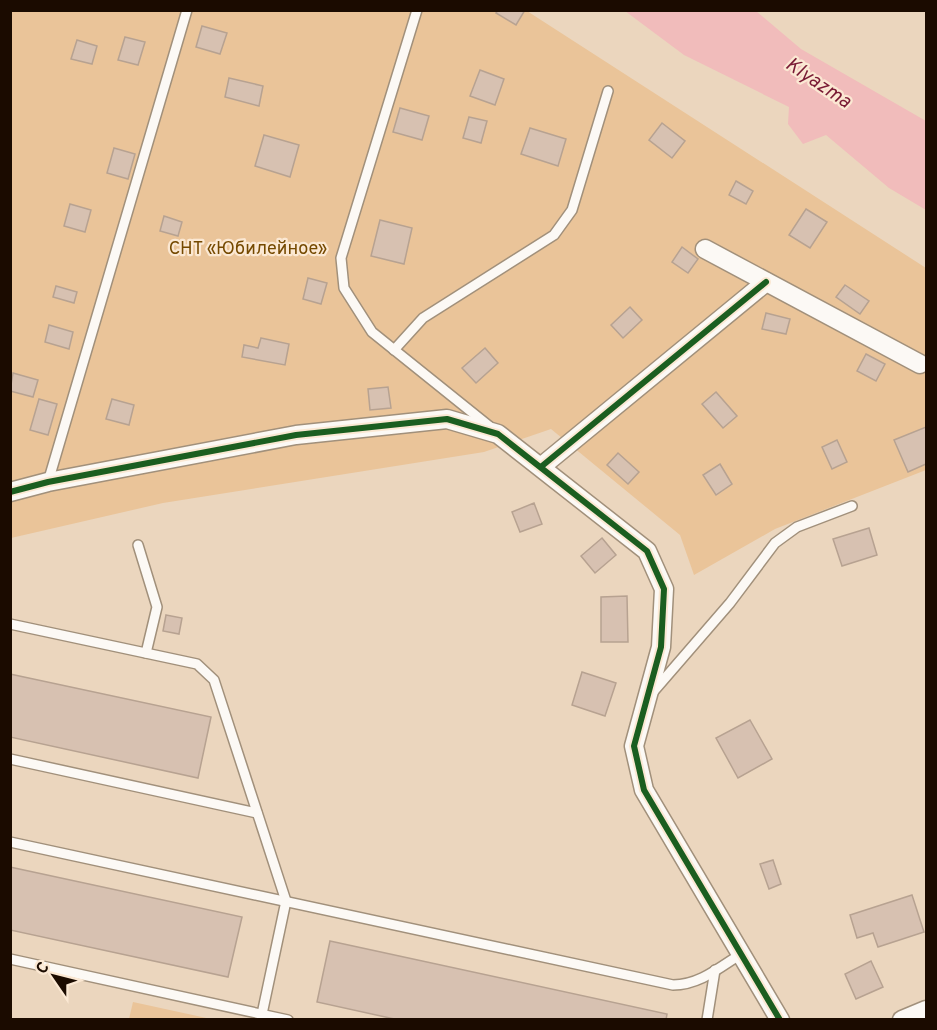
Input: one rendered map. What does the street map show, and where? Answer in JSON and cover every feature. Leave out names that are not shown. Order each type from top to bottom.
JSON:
[{"type":"street","points":[[705,249],[920,364]]},
{"type":"street","points":[[542,466],[766,282]]},
{"type":"street","points":[[10,492],[48,482],[296,435],[447,419],[498,434],[542,466],[647,551],[664,589],[661,648],[634,746],[644,790],[780,1020]]},
{"type":"street","points":[[902,1020],[927,1010]]},
{"type":"lane","points":[[48,482],[187,10]]},
{"type":"lane","points":[[417,10],[341,258],[344,288],[372,332],[498,434]]},
{"type":"lane","points":[[394,350],[423,318],[554,235],[572,210],[608,91]]},
{"type":"lane","points":[[647,699],[730,603],[775,543],[797,527],[852,506]]},
{"type":"lane","points":[[138,545],[157,607],[146,653]]},
{"type":"lane","points":[[10,624],[197,664],[214,680],[286,902],[262,1014]]},
{"type":"lane","points":[[10,759],[257,813]]},
{"type":"lane","points":[[10,842],[673,986],[687,985],[741,954]]},
{"type":"lane","points":[[10,959],[288,1020]]},
{"type":"lane","points":[[707,1020],[715,970]]},
{"type":"green space","name":"СНТ «Юбилейное»","points":[[10,11],[527,11],[926,268],[926,470],[775,529],[694,575],[680,535],[551,429],[484,452],[163,503],[11,538]]},
{"type":"green space","points":[[133,1002],[211,1019],[129,1019]]},
{"type":"water","name":"Klyazma","points":[[625,11],[756,11],[801,49],[926,121],[926,210],[889,188],[826,135],[803,144],[788,124],[789,107],[684,55]]},
{"type":"building","points":[[498,10],[525,10],[516,25],[496,13]]},
{"type":"building","points":[[202,26],[227,33],[220,54],[196,47]]},
{"type":"building","points":[[125,37],[145,42],[138,65],[118,60]]},
{"type":"building","points":[[77,40],[97,46],[92,64],[71,59]]},
{"type":"building","points":[[480,70],[504,79],[495,105],[470,96]]},
{"type":"building","points":[[229,78],[263,86],[259,106],[225,97]]},
{"type":"building","points":[[400,108],[429,116],[422,140],[393,132]]},
{"type":"building","points":[[469,117],[487,121],[481,143],[463,138]]},
{"type":"building","points":[[662,123],[685,141],[672,158],[649,140]]},
{"type":"building","points":[[530,128],[566,139],[558,166],[521,154]]},
{"type":"building","points":[[264,135],[299,145],[290,177],[255,166]]},
{"type":"building","points":[[114,148],[135,154],[128,179],[107,173]]},
{"type":"building","points":[[736,181],[753,191],[746,204],[729,195]]},
{"type":"building","points":[[70,204],[91,210],[85,232],[64,226]]},
{"type":"building","points":[[806,209],[827,222],[810,248],[789,235]]},
{"type":"building","points":[[164,216],[182,222],[178,236],[160,231]]},
{"type":"building","points":[[380,220],[412,228],[404,264],[371,256]]},
{"type":"building","points":[[682,247],[698,259],[688,273],[672,262]]},
{"type":"building","points":[[308,278],[327,283],[321,304],[303,299]]},
{"type":"building","points":[[845,285],[869,301],[860,314],[836,297]]},
{"type":"building","points":[[56,286],[77,292],[74,303],[53,297]]},
{"type":"building","points":[[630,307],[642,320],[623,338],[611,325]]},
{"type":"building","points":[[766,313],[790,319],[786,334],[762,329]]},
{"type":"building","points":[[49,325],[73,332],[69,349],[45,342]]},
{"type":"building","points":[[261,338],[289,344],[285,365],[242,357],[244,345],[258,348]]},
{"type":"building","points":[[485,348],[498,363],[476,383],[462,368]]},
{"type":"building","points":[[866,354],[885,364],[876,381],[857,371]]},
{"type":"building","points":[[13,373],[38,380],[33,397],[10,391]]},
{"type":"building","points":[[388,387],[391,408],[370,410],[368,389]]},
{"type":"building","points":[[716,392],[737,416],[723,428],[702,404]]},
{"type":"building","points":[[39,399],[57,404],[48,435],[30,430]]},
{"type":"building","points":[[112,399],[134,405],[129,425],[106,419]]},
{"type":"building","points":[[926,427],[926,464],[908,472],[894,440]]},
{"type":"building","points":[[837,440],[847,462],[832,469],[822,447]]},
{"type":"building","points":[[618,453],[639,472],[628,484],[607,465]]},
{"type":"building","points":[[720,464],[732,484],[716,495],[703,475]]},
{"type":"building","points":[[534,503],[542,524],[520,532],[512,512]]},
{"type":"building","points":[[869,528],[877,555],[842,566],[833,539]]},
{"type":"building","points":[[602,538],[616,555],[595,573],[581,556]]},
{"type":"building","points":[[627,596],[628,642],[601,642],[601,597]]},
{"type":"building","points":[[166,615],[182,618],[179,634],[163,631]]},
{"type":"building","points":[[582,672],[616,683],[605,716],[572,705]]},
{"type":"building","points":[[10,674],[211,717],[198,778],[10,737]]},
{"type":"building","points":[[750,720],[772,759],[738,778],[716,738]]},
{"type":"building","points":[[773,860],[781,884],[769,889],[760,864]]},
{"type":"building","points":[[10,867],[242,917],[228,977],[10,930]]},
{"type":"building","points":[[912,895],[924,932],[878,947],[873,933],[857,938],[850,915]]},
{"type":"building","points":[[330,941],[667,1014],[666,1020],[399,1020],[317,1002]]},
{"type":"building","points":[[871,961],[883,987],[856,999],[845,974]]},
{"type":"cycle path","points":[[542,466],[766,282]]},
{"type":"cycle path","points":[[10,492],[48,482],[296,435],[447,419],[498,434],[647,551],[664,589],[661,647],[634,746],[644,790],[780,1020]]}]
